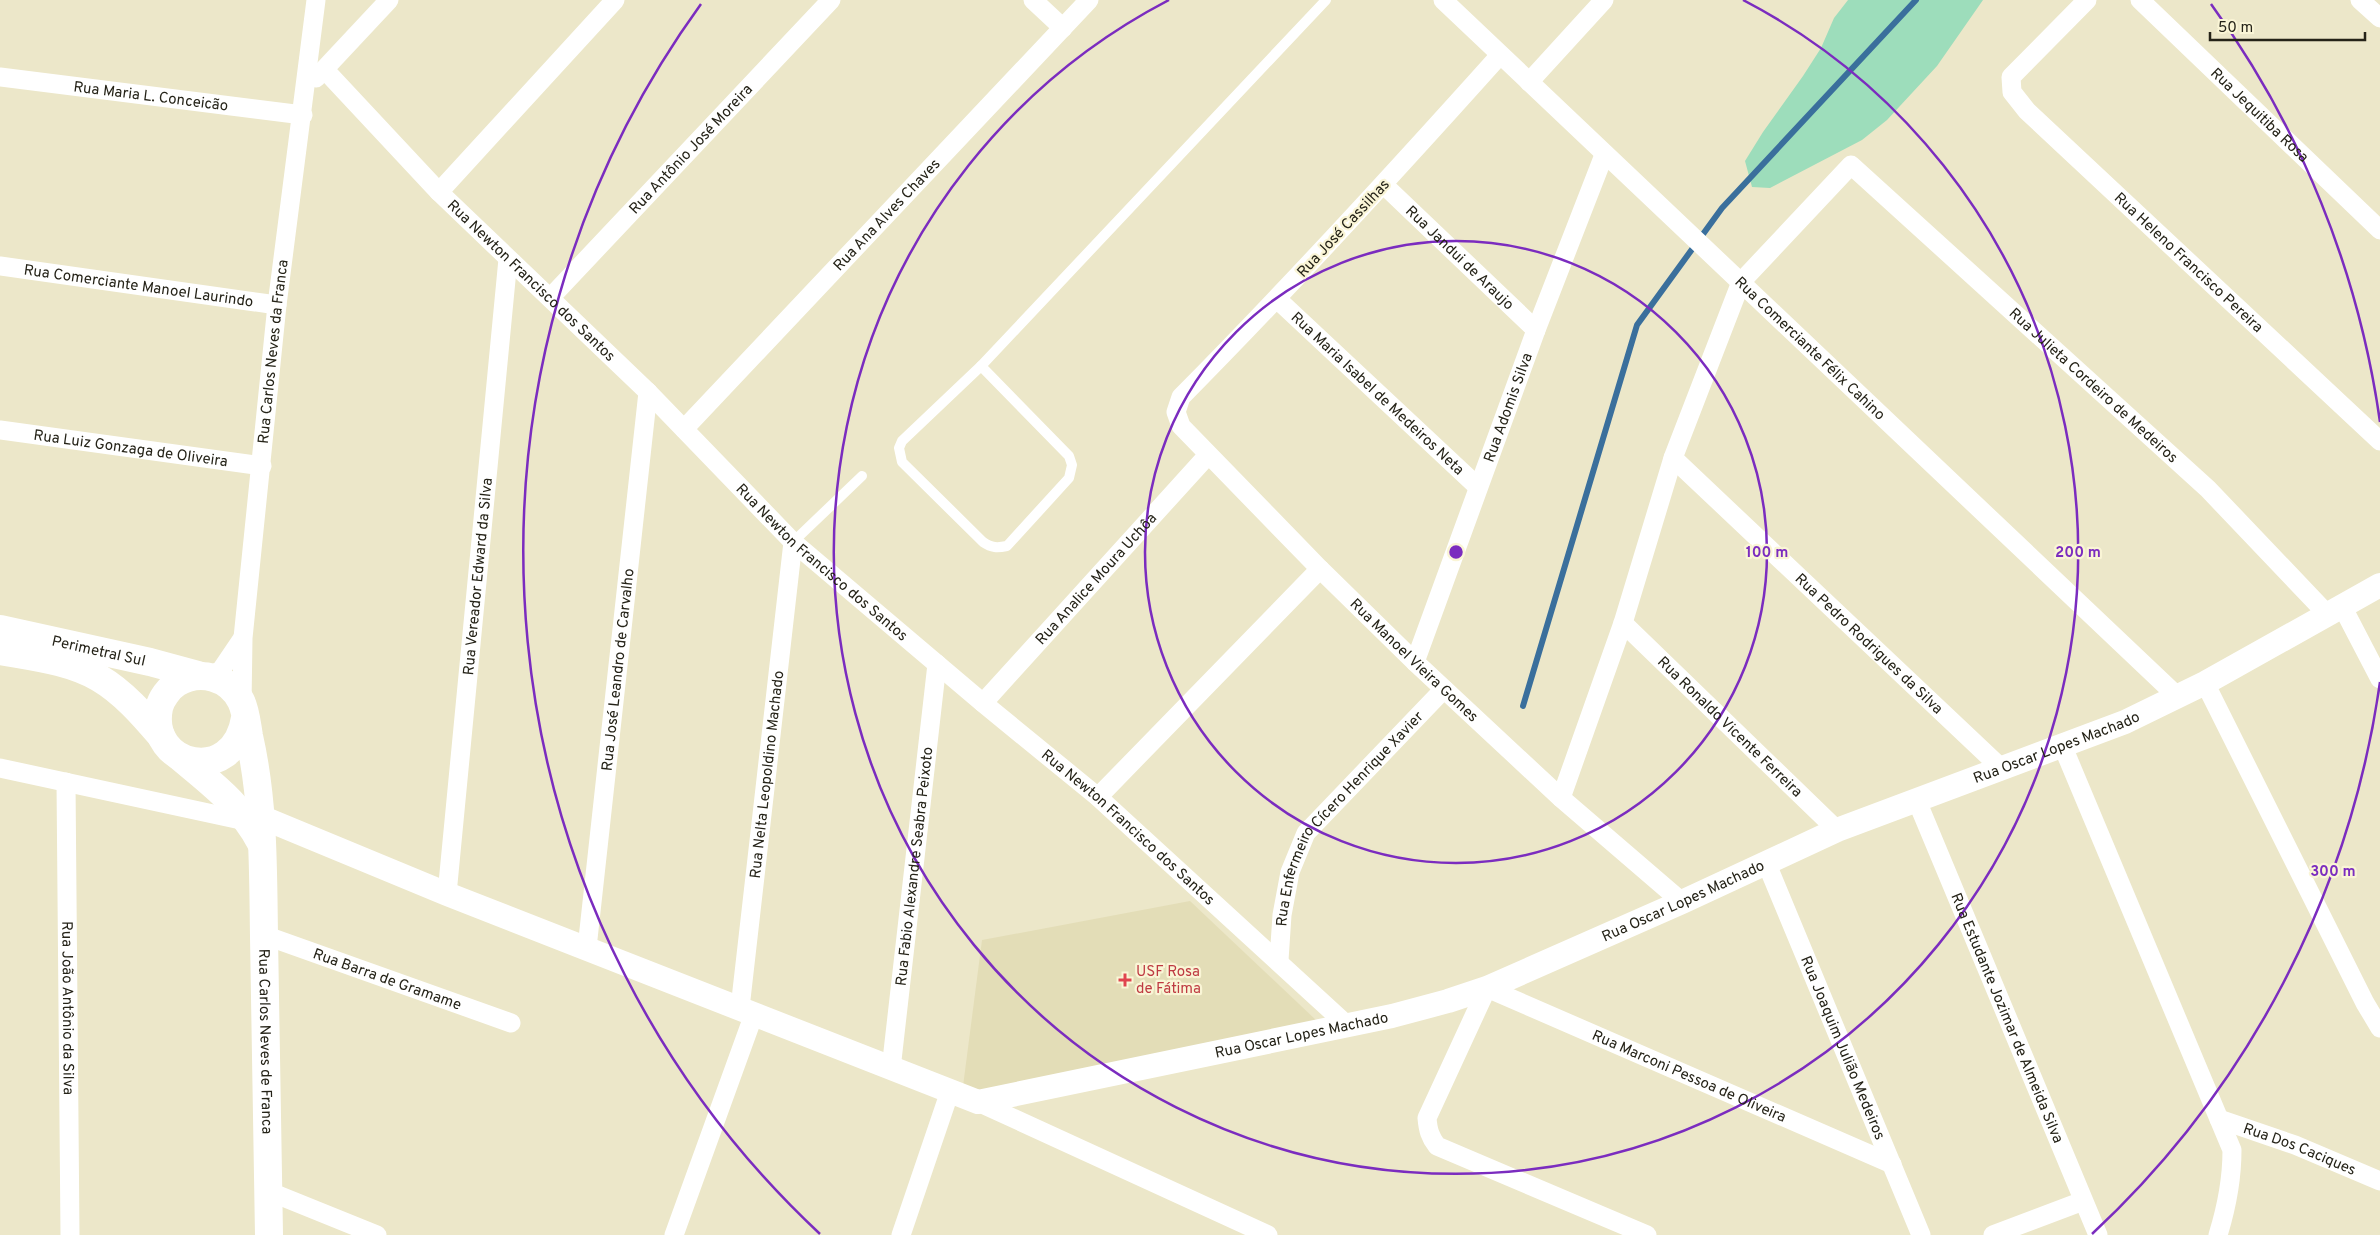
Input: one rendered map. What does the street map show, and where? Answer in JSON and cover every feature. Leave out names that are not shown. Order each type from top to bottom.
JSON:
[{"type":"main road","name":"Perimetral Sul","points":[[0,629],[150,662],[204,676]]},
{"type":"main road","name":"Perimetral Sul","points":[[0,651],[48,660],[98,677],[125,699],[169,745],[255,819]]},
{"type":"main road","points":[[204,676],[223,681],[234,689],[244,711],[243,731],[237,743],[228,753],[216,760],[203,762],[190,761],[169,745],[158,721],[160,706],[166,693],[186,678],[204,676]]},
{"type":"main road","name":"Rua Carlos Neves da Franca","points":[[244,711],[257,771],[255,819],[264,849]]},
{"type":"main road","name":"Rua Carlos Neves de Franca","points":[[264,849],[269,1235]]},
{"type":"street","name":"Rua Carlos Neves da Franca","points":[[244,711],[243,638],[277,306],[303,115],[316,0]]},
{"type":"street","points":[[306,88],[389,0]]},
{"type":"street","points":[[440,192],[615,0]]},
{"type":"street","name":"Rua Antônio José Moreira","points":[[550,298],[831,0]]},
{"type":"street","points":[[1033,0],[1063,28]]},
{"type":"street","name":"Rua Ana Alves Chaves","points":[[684,428],[1089,0]]},
{"type":"street","name":"Rua Comerciante Félix Cahino","points":[[1443,0],[2178,697]]},
{"type":"street","points":[[1529,82],[1604,0]]},
{"type":"street","name":"Rua Heleno Francisco Pereira","points":[[2086,0],[2011,77],[2012,92],[2027,111],[2380,441]]},
{"type":"street","name":"Rua Jequitiba Rosa","points":[[2140,0],[2380,230]]},
{"type":"street","points":[[2360,0],[2380,18]]},
{"type":"street","name":"Rua José Cassilhas","points":[[1181,397],[1384,186],[1500,54]]},
{"type":"street","name":"Rua Newton Francisco dos Santos","points":[[325,70],[440,192],[648,392],[793,542],[983,703],[1098,797],[1279,960],[1348,1026]]},
{"type":"street","name":"Rua Maria L. Conceicão","points":[[0,77],[303,115]]},
{"type":"street","name":"Rua Adomis Silva","points":[[1415,662],[1536,330],[1604,154]]},
{"type":"street","name":"Rua Julieta Cordeiro de Medeiros","points":[[1741,282],[1851,164],[2208,489],[2335,610],[2380,680]]},
{"type":"street","name":"Rua Jandui de Araujo","points":[[1384,186],[1536,330]]},
{"type":"street","name":"Rua Vereador Edward da Silva","points":[[447,894],[508,259]]},
{"type":"street","name":"Rua Comerciante Manoel Laurindo","points":[[0,266],[277,306]]},
{"type":"street","points":[[1561,798],[1622,623],[1673,458],[1741,282]]},
{"type":"street","name":"Rua Maria Isabel de Medeiros Neta","points":[[1277,299],[1478,487]]},
{"type":"street","name":"Rua José Leandro de Carvalho","points":[[587,948],[648,392]]},
{"type":"street","name":"Rua Manoel Vieira Gomes","points":[[1181,397],[1176,406],[1181,426],[1320,570],[1415,662],[1561,798],[1682,902]]},
{"type":"street","name":"Rua Luiz Gonzaga de Oliveira","points":[[0,430],[262,466]]},
{"type":"street","name":"Rua Analice Moura Uchôa","points":[[983,703],[1208,455]]},
{"type":"street","name":"Rua Pedro Rodrigues da Silva","points":[[1673,458],[2000,768]]},
{"type":"street","name":"Rua Nelta Leopoldino Machado","points":[[674,1235],[747,1011],[793,542]]},
{"type":"street","points":[[1098,797],[1320,570]]},
{"type":"street","name":"Rua Oscar Lopes Machado","points":[[978,1102],[1348,1026],[1448,1001],[1487,988],[1682,902],[1837,830],[2000,768],[2063,747],[2125,722],[2206,683],[2380,586]]},
{"type":"street","name":"Rua Ronaldo Vicente Ferreira","points":[[1622,623],[1837,830]]},
{"type":"street","points":[[204,676],[222,670],[243,638]]},
{"type":"street","name":"Rua Fabio Alexandre Seabra Peixoto","points":[[891,1069],[937,664]]},
{"type":"street","points":[[2206,683],[2380,1028]]},
{"type":"street","name":"Rua Enfermeiro Cícero Henrique Xavier","points":[[1279,960],[1282,915],[1290,872],[1306,833],[1444,689]]},
{"type":"street","points":[[2063,747],[2232,1150],[2229,1199],[2218,1235]]},
{"type":"street","points":[[0,768],[255,819],[978,1102],[1268,1235]]},
{"type":"street","name":"Rua João Antônio da Silva","points":[[66,782],[70,1235]]},
{"type":"street","name":"Rua Estudante Jozimar de Almeida Silva","points":[[1917,800],[2098,1235]]},
{"type":"street","name":"Rua Joaquim Julião Medeiros","points":[[1766,862],[1920,1235]]},
{"type":"street","name":"Rua Barra de Gramame","points":[[264,935],[510,1023]]},
{"type":"street","points":[[1487,988],[1427,1118],[1431,1138],[1438,1146],[1647,1235]]},
{"type":"street","name":"Rua Marconi Pessoa de Oliveira","points":[[1487,988],[1892,1164]]},
{"type":"street","points":[[900,1235],[950,1091]]},
{"type":"street","name":"Rua Dos Caciques","points":[[2218,1119],[2295,1145],[2380,1181]]},
{"type":"street","points":[[268,1191],[377,1235]]},
{"type":"street","points":[[1993,1235],[2083,1201]]},
{"type":"lane","points":[[981,366],[1069,456],[1072,465],[1069,478],[1007,546],[998,548],[983,542],[902,462],[899,448],[902,441],[981,366],[1326,0]]},
{"type":"lane","points":[[793,542],[862,476]]},
{"type":"shaded area","name":"USF Rosa de Fátima","points":[[1190,901],[1317,1021],[962,1094],[982,940]]},
{"type":"green space","points":[[1848,0],[1983,0],[1937,66],[1887,120],[1862,140],[1770,188],[1752,187],[1745,161],[1821,48],[1834,18]]},
{"type":"waterway","points":[[1523,706],[1637,325],[1722,208],[1916,0]]},
{"type":"place","name":"USF Rosa de Fátima","points":[[1125,980]]}]
